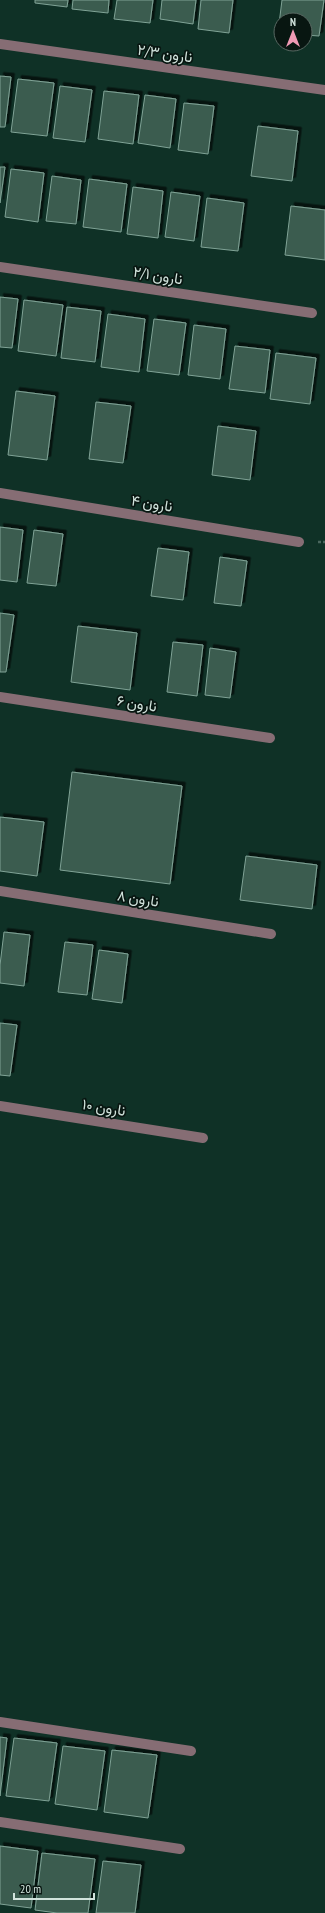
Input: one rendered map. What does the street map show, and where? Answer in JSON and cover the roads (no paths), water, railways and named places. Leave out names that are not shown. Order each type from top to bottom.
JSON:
[{"type":"street","name":"نارون ۲/۳","points":[[0,44],[325,90]]},
{"type":"street","name":"نارون ۲/۱","points":[[0,267],[312,313]]},
{"type":"street","name":"نارون ۴","points":[[0,493],[299,542]]},
{"type":"street","name":"نارون ۶","points":[[0,697],[270,738]]},
{"type":"street","name":"نارون ۸","points":[[0,891],[272,934]]},
{"type":"street","name":"نارون ۱۰","points":[[0,1106],[203,1138]]},
{"type":"street","points":[[0,1722],[190,1750]]},
{"type":"street","points":[[0,1822],[180,1849]]}]
